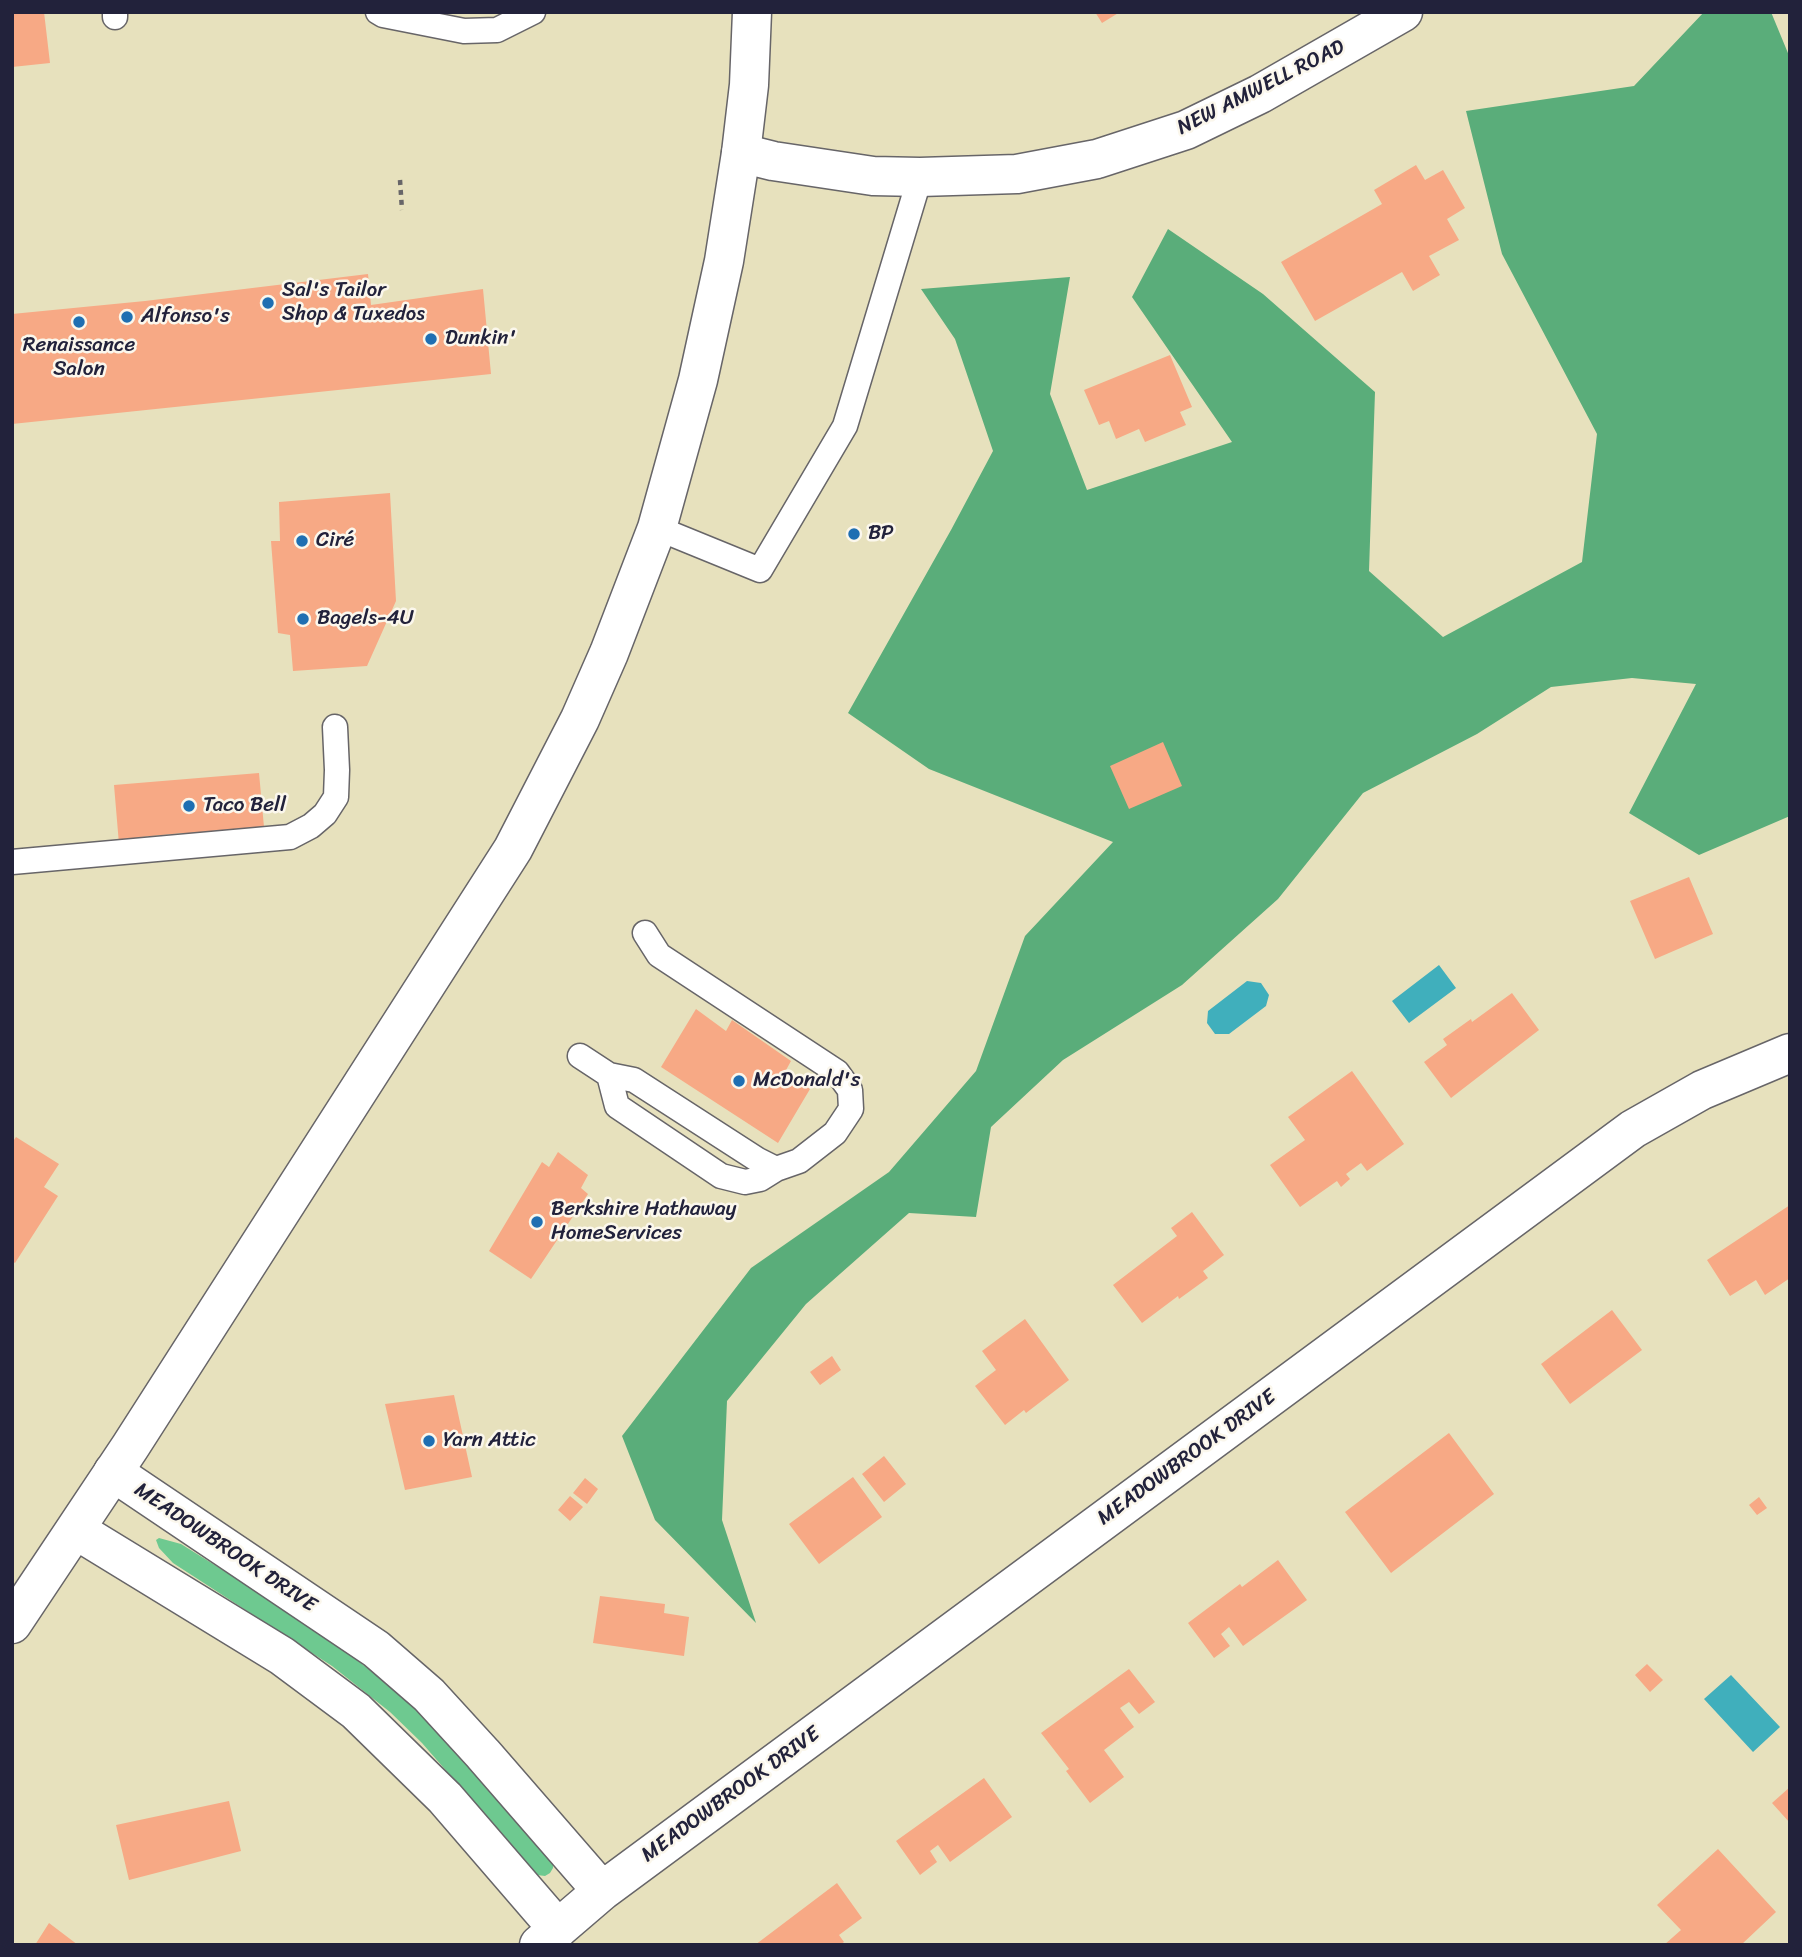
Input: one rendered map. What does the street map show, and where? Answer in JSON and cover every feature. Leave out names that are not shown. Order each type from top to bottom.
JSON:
[{"type":"street","points":[[12,1624],[76,1530],[513,849],[580,719],[609,653],[657,528],[698,380],[724,261],[741,153],[749,85],[752,12]]},
{"type":"street","name":"NEW AMWELL ROAD","points":[[741,153],[773,161],[873,176],[920,177],[1017,174],[1097,159],[1186,130],[1260,94],[1403,12]]},
{"type":"street","name":"MEADOWBROOK DRIVE","points":[[76,1530],[282,1656],[356,1711],[444,1798],[549,1937],[602,1891],[1633,1129],[1702,1090],[1790,1053]]},
{"type":"street","name":"MEADOWBROOK DRIVE","points":[[113,1472],[376,1649],[429,1696],[602,1891]]},
{"type":"lane","points":[[378,12],[464,31],[497,30],[533,12]]},
{"type":"lane","points":[[657,528],[760,570],[845,426],[920,177]]},
{"type":"lane","points":[[12,862],[290,838],[325,814],[336,797],[335,727]]},
{"type":"lane","points":[[609,1075],[617,1106],[721,1176],[744,1182],[760,1179],[776,1169],[799,1161],[835,1133],[851,1109],[850,1090],[837,1072],[659,955],[645,933]]},
{"type":"lane","points":[[580,1056],[609,1075],[634,1080],[776,1169]]},
{"type":"path","points":[[400,180],[402,209]]},
{"type":"green space","points":[[1704,12],[1771,12],[1790,58],[1790,816],[1699,855],[1629,813],[1696,684],[1632,678],[1551,687],[1477,734],[1363,793],[1278,899],[1182,985],[1063,1060],[991,1127],[976,1217],[909,1213],[806,1304],[727,1401],[722,1520],[756,1623],[655,1520],[622,1436],[751,1268],[889,1172],[976,1071],[1025,936],[1113,842],[929,769],[848,713],[993,451],[955,339],[921,289],[1070,277],[1050,394],[1087,490],[1232,442],[1132,297],[1168,229],[1263,294],[1375,392],[1369,571],[1443,637],[1582,562],[1597,434],[1502,254],[1466,111],[1634,86]]},
{"type":"green space","points":[[159,1538],[181,1544],[290,1612],[390,1686],[436,1729],[553,1862],[550,1873],[545,1876],[537,1875],[422,1743],[390,1712],[332,1666],[173,1563],[159,1548],[156,1540]]},
{"type":"water","points":[[1439,965],[1456,988],[1409,1023],[1392,1001]]},
{"type":"water","points":[[1247,981],[1261,983],[1269,995],[1266,1006],[1229,1034],[1215,1034],[1207,1023],[1208,1011]]},
{"type":"water","points":[[1731,1675],[1780,1727],[1753,1752],[1704,1699]]},
{"type":"building","points":[[12,12],[44,12],[50,63],[12,67]]},
{"type":"building","points":[[1095,12],[1120,12],[1102,23]]},
{"type":"building","points":[[1416,165],[1425,180],[1443,170],[1465,208],[1447,219],[1459,240],[1429,256],[1440,275],[1413,291],[1402,272],[1315,321],[1281,262],[1382,204],[1374,190]]},
{"type":"building","points":[[368,274],[371,305],[483,289],[491,374],[12,424],[12,314]]},
{"type":"building","points":[[1170,355],[1192,407],[1180,412],[1186,425],[1145,442],[1139,429],[1116,439],[1109,421],[1099,425],[1084,390]]},
{"type":"building","points":[[390,493],[396,601],[367,666],[293,671],[290,635],[278,633],[271,541],[280,541],[279,502]]},
{"type":"building","points":[[1163,742],[1182,786],[1129,809],[1110,766]]},
{"type":"building","name":"Taco Bell","points":[[259,773],[264,827],[212,831],[212,836],[184,837],[183,833],[141,837],[142,842],[119,844],[114,785]]},
{"type":"building","points":[[1689,877],[1713,934],[1655,959],[1630,901]]},
{"type":"building","points":[[1512,993],[1539,1030],[1451,1098],[1424,1062],[1447,1045],[1443,1039]]},
{"type":"building","name":"McDonald's","points":[[696,1009],[726,1031],[732,1020],[791,1061],[785,1072],[810,1089],[778,1143],[661,1067]]},
{"type":"building","points":[[1352,1071],[1404,1144],[1367,1171],[1361,1163],[1346,1174],[1350,1179],[1341,1187],[1337,1181],[1300,1207],[1270,1165],[1305,1140],[1288,1117]]},
{"type":"building","points":[[16,1137],[59,1164],[44,1187],[58,1196],[15,1263],[12,1261],[12,1143]]},
{"type":"building","name":"Berkshire Hathaway HomeServices","points":[[558,1152],[588,1175],[581,1188],[588,1194],[531,1279],[489,1251],[542,1162],[549,1167]]},
{"type":"building","points":[[1790,1205],[1790,1278],[1765,1295],[1756,1280],[1730,1296],[1707,1260]]},
{"type":"building","points":[[1192,1212],[1224,1255],[1203,1271],[1208,1278],[1142,1323],[1113,1285],[1177,1236],[1171,1228]]},
{"type":"building","points":[[1612,1310],[1642,1350],[1570,1404],[1541,1364]]},
{"type":"building","points":[[1025,1319],[1069,1380],[1026,1413],[1024,1410],[1005,1425],[975,1386],[996,1370],[982,1351]]},
{"type":"building","points":[[832,1356],[841,1370],[820,1385],[810,1372]]},
{"type":"building","name":"Yarn Attic","points":[[454,1395],[472,1477],[405,1490],[385,1404]]},
{"type":"building","points":[[1449,1433],[1494,1494],[1391,1573],[1345,1512]]},
{"type":"building","points":[[884,1456],[906,1484],[884,1502],[862,1474]]},
{"type":"building","points":[[853,1477],[882,1517],[819,1564],[789,1524]]},
{"type":"building","points":[[585,1478],[598,1489],[587,1504],[573,1493]]},
{"type":"building","points":[[570,1496],[583,1507],[570,1521],[558,1510]]},
{"type":"building","points":[[1759,1497],[1767,1508],[1757,1515],[1749,1505]]},
{"type":"building","points":[[1278,1560],[1307,1600],[1243,1646],[1229,1627],[1221,1634],[1230,1646],[1214,1658],[1188,1623],[1240,1584],[1242,1587]]},
{"type":"building","points":[[600,1596],[665,1604],[664,1613],[689,1617],[684,1656],[593,1643]]},
{"type":"building","points":[[1647,1664],[1663,1680],[1650,1692],[1635,1675]]},
{"type":"building","points":[[1129,1669],[1155,1702],[1139,1714],[1129,1702],[1120,1708],[1134,1727],[1104,1750],[1124,1777],[1090,1803],[1066,1771],[1069,1769],[1041,1733]]},
{"type":"building","points":[[984,1778],[1012,1817],[950,1862],[938,1845],[930,1851],[937,1862],[920,1875],[896,1841]]},
{"type":"building","points":[[1790,1787],[1790,1823],[1772,1803]]},
{"type":"building","points":[[229,1801],[241,1851],[129,1880],[116,1825]]},
{"type":"building","points":[[1718,1849],[1776,1912],[1741,1945],[1664,1945],[1681,1930],[1657,1905]]},
{"type":"building","points":[[837,1883],[862,1918],[839,1935],[844,1942],[840,1945],[755,1945]]},
{"type":"building","points":[[49,1923],[78,1945],[35,1945]]},
{"type":"place","name":"Sal's Tailor Shop & Tuxedos","points":[[268,303]]},
{"type":"place","name":"Alfonso's","points":[[127,317]]},
{"type":"place","name":"Renaissance Salon","points":[[79,322]]},
{"type":"place","name":"Dunkin'","points":[[431,339]]},
{"type":"place","name":"BP","points":[[854,534]]},
{"type":"place","name":"Ciré","points":[[302,541]]},
{"type":"place","name":"Bagels-4U","points":[[303,619]]},
{"type":"place","name":"Taco Bell","points":[[189,806]]},
{"type":"place","name":"McDonald's","points":[[739,1081]]},
{"type":"place","name":"Berkshire Hathaway HomeServices","points":[[537,1222]]},
{"type":"place","name":"Yarn Attic","points":[[429,1441]]}]
